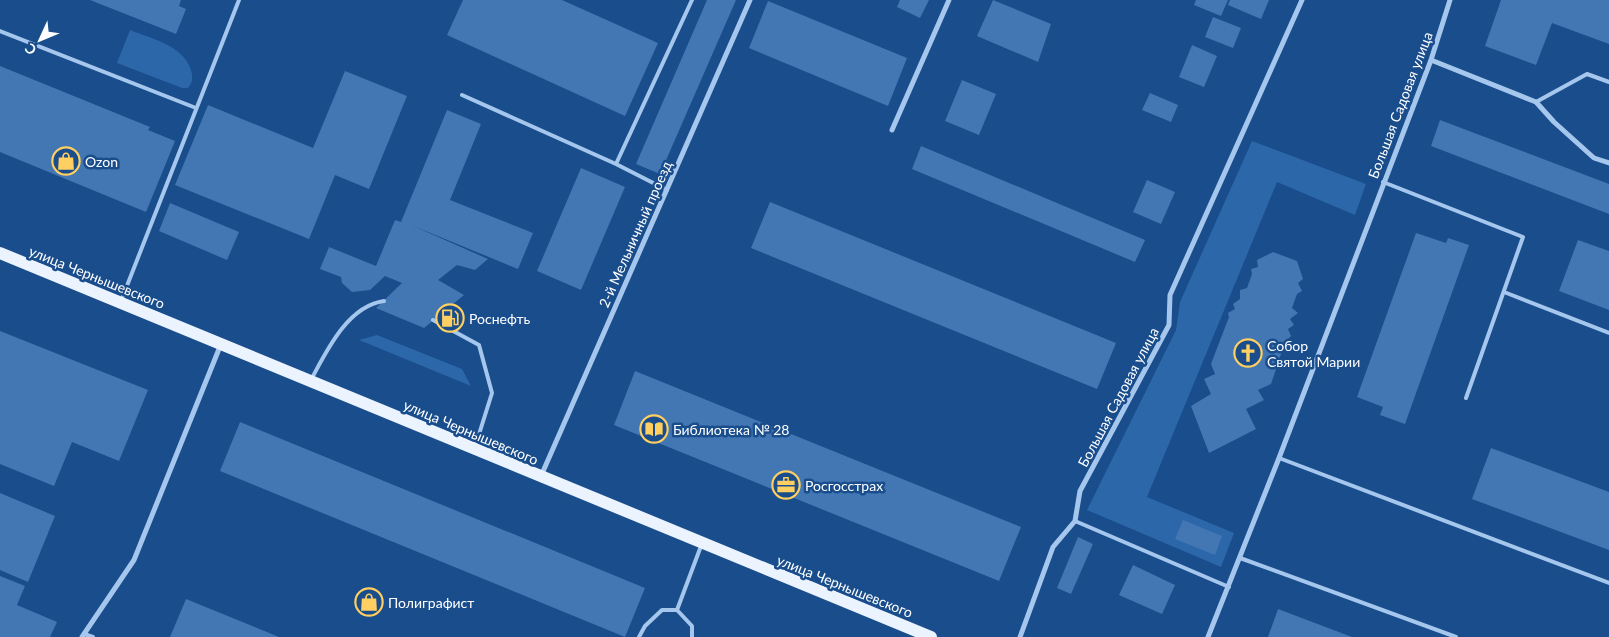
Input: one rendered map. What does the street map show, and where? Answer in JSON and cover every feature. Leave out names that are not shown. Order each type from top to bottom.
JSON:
[{"type":"main road","name":"улица Чернышевского","points":[[0,253],[930,637]]},
{"type":"street","name":"2-й Мельничный проезд","points":[[540,477],[750,0]]},
{"type":"street","points":[[892,130],[949,0]]},
{"type":"street","name":"Большая Садовая улица","points":[[1020,637],[1053,547],[1075,520],[1080,491],[1169,325],[1170,294],[1302,0]]},
{"type":"street","name":"Большая Садовая улица","points":[[1208,637],[1280,458],[1383,182],[1431,60],[1450,0]]},
{"type":"street","points":[[1431,60],[1536,102],[1554,122],[1594,158],[1609,163]]},
{"type":"street","points":[[83,635],[134,560],[221,344]]},
{"type":"lane","points":[[120,303],[239,0]]},
{"type":"lane","points":[[616,164],[692,0]]},
{"type":"lane","points":[[0,31],[196,108]]},
{"type":"lane","points":[[1536,102],[1587,74],[1609,82]]},
{"type":"lane","points":[[462,95],[616,164],[667,190]]},
{"type":"lane","points":[[1383,182],[1523,237],[1466,398]]},
{"type":"lane","points":[[1504,292],[1609,333]]},
{"type":"lane","points":[[310,381],[337,332],[372,302],[384,301]]},
{"type":"lane","points":[[433,320],[479,345],[492,393],[474,450]]},
{"type":"lane","points":[[1280,458],[1609,583]]},
{"type":"lane","points":[[1075,520],[1229,586]]},
{"type":"lane","points":[[676,610],[702,544]]},
{"type":"lane","points":[[1240,558],[1456,637]]},
{"type":"lane","points":[[639,637],[646,626],[662,610],[676,610],[692,626],[692,637]]},
{"type":"lane","points":[[83,635],[93,637]]},
{"type":"shaded area","points":[[130,30],[166,44],[181,54],[187,61],[192,73],[192,82],[188,88],[182,88],[117,63]]},
{"type":"shaded area","points":[[1252,141],[1366,184],[1355,215],[1277,182],[1147,497],[1234,533],[1221,567],[1087,510],[1176,330],[1180,302]]},
{"type":"shaded area","points":[[377,335],[462,369],[471,386],[359,340]]},
{"type":"building","points":[[90,0],[181,0],[179,6],[186,9],[176,34]]},
{"type":"building","points":[[463,0],[562,0],[658,43],[625,116],[447,35]]},
{"type":"building","points":[[707,0],[736,0],[660,174],[636,164]]},
{"type":"building","points":[[900,0],[929,0],[920,18],[897,7]]},
{"type":"building","points":[[993,0],[1051,24],[1038,62],[977,36]]},
{"type":"building","points":[[1196,0],[1228,0],[1221,16],[1194,5]]},
{"type":"building","points":[[1230,0],[1269,0],[1261,19],[1228,5]]},
{"type":"building","points":[[1501,0],[1609,0],[1609,44],[1552,23],[1536,65],[1485,46]]},
{"type":"building","points":[[768,1],[907,58],[888,106],[749,48]]},
{"type":"building","points":[[1213,17],[1241,28],[1233,48],[1205,37]]},
{"type":"building","points":[[1192,45],[1217,56],[1204,87],[1179,77]]},
{"type":"building","points":[[0,66],[150,127],[148,130],[175,141],[146,212],[0,152]]},
{"type":"building","points":[[345,71],[407,96],[369,189],[335,175],[309,239],[175,185],[208,105],[313,148]]},
{"type":"building","points":[[962,80],[996,94],[979,135],[945,121]]},
{"type":"building","points":[[1150,93],[1178,105],[1171,122],[1142,110]]},
{"type":"building","points":[[447,110],[481,124],[450,200],[533,233],[518,269],[411,225],[488,259],[475,270],[457,265],[438,280],[464,295],[424,328],[376,308],[402,283],[385,276],[370,290],[352,292],[342,283],[341,277],[320,269],[329,247],[376,266],[395,220],[401,222]]},
{"type":"building","points":[[1440,120],[1609,184],[1609,214],[1431,146]]},
{"type":"building","points":[[921,146],[1145,240],[1135,262],[912,169]]},
{"type":"building","points":[[581,168],[625,187],[581,290],[537,271]]},
{"type":"building","points":[[1147,180],[1175,192],[1161,224],[1133,212]]},
{"type":"building","points":[[770,202],[1116,343],[1097,389],[751,248]]},
{"type":"building","points":[[170,203],[239,232],[227,260],[159,231]]},
{"type":"building","points":[[1416,233],[1446,243],[1448,238],[1469,245],[1405,424],[1380,415],[1383,407],[1357,397]]},
{"type":"building","points":[[1578,240],[1609,251],[1609,310],[1559,291]]},
{"type":"building","name":"Собор Святой Марии","points":[[1273,252],[1297,261],[1303,279],[1298,283],[1302,291],[1297,294],[1292,308],[1298,313],[1290,319],[1294,325],[1288,329],[1291,336],[1285,342],[1271,384],[1258,390],[1264,400],[1246,409],[1256,429],[1209,453],[1191,406],[1211,394],[1204,379],[1215,374],[1211,364],[1229,317],[1228,313],[1235,309],[1233,304],[1240,299],[1240,290],[1247,288],[1252,274],[1251,269],[1258,267],[1257,260]]},
{"type":"building","points":[[0,331],[148,390],[119,461],[72,442],[54,486],[0,464]]},
{"type":"building","points":[[635,371],[1021,527],[999,581],[614,425]]},
{"type":"building","points":[[240,422],[645,588],[625,637],[220,471]]},
{"type":"building","points":[[1491,448],[1609,492],[1609,550],[1472,499]]},
{"type":"building","points":[[0,493],[55,516],[28,582],[0,570]]},
{"type":"building","points":[[1183,520],[1222,536],[1215,555],[1175,539]]},
{"type":"building","points":[[1078,537],[1093,544],[1071,594],[1057,588]]},
{"type":"building","points":[[1133,565],[1175,585],[1162,614],[1119,595]]},
{"type":"building","points":[[0,576],[25,586],[17,605],[57,622],[50,637],[0,637]]},
{"type":"building","points":[[186,599],[279,637],[170,637]]},
{"type":"building","points":[[1278,609],[1352,637],[1268,637]]},
{"type":"place","name":"Ozon","points":[[66,161]]},
{"type":"place","name":"Роснефть","points":[[450,318]]},
{"type":"place","name":"Собор Святой Марии","points":[[1248,353]]},
{"type":"place","name":"Библиотека № 28","points":[[654,429]]},
{"type":"place","name":"Росгосстрах","points":[[786,485]]},
{"type":"place","name":"Полиграфист","points":[[369,602]]}]
